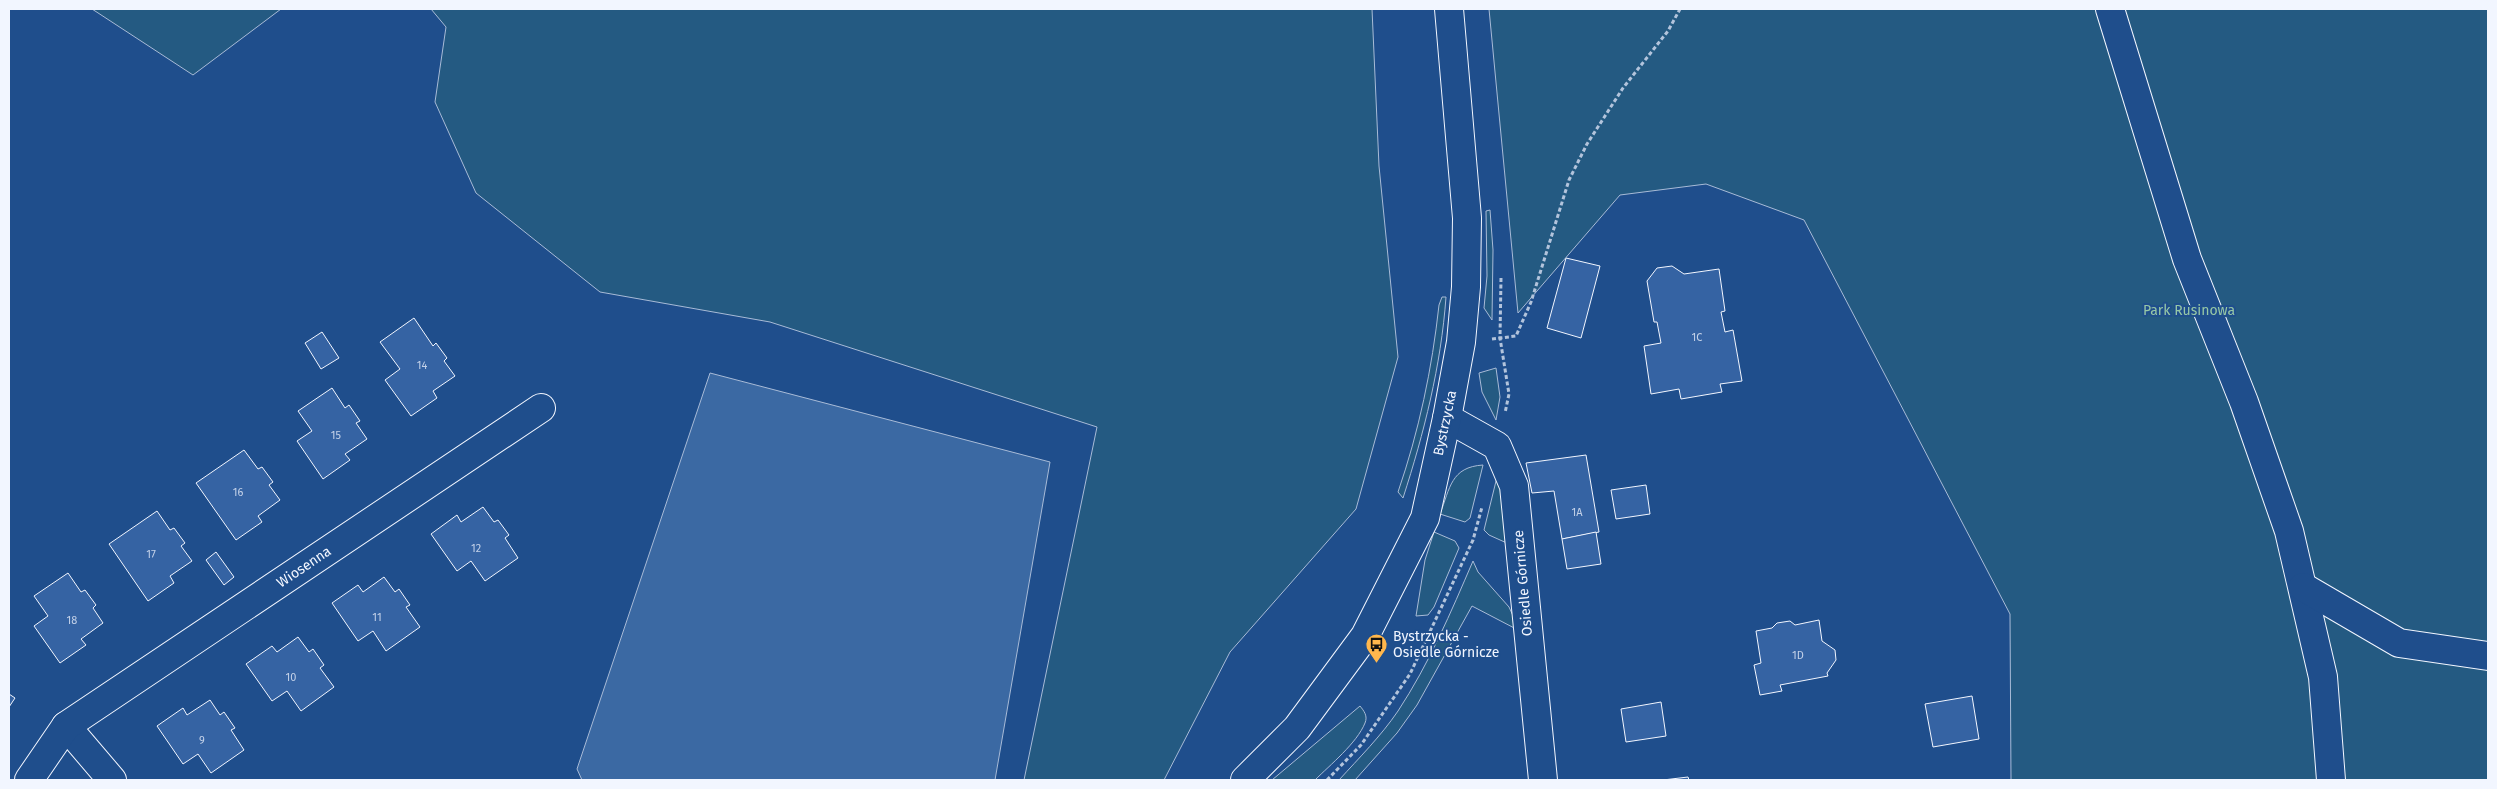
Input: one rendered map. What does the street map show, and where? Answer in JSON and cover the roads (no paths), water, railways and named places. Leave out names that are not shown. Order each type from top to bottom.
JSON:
[{"type":"street","name":"Bystrzycka","points":[[1245,780],[1297,728],[1365,636],[1425,518],[1447,418],[1461,342],[1466,286],[1467,218],[1449,9]]},
{"type":"street","points":[[2110,9],[2187,259],[2244,402],[2289,531],[2323,677],[2331,780]]},
{"type":"street","name":"Wiosenna","points":[[29,780],[66,726],[541,408]]},
{"type":"street","name":"Osiedle Górnicze","points":[[1447,418],[1497,446],[1514,486],[1543,780]]},
{"type":"street","points":[[2303,587],[2399,643],[2488,656]]},
{"type":"street","points":[[66,726],[112,780]]},
{"type":"place","name":"Bystrzycka - Osiedle Górnicze","points":[[1377,663]]},
{"type":"park label","name":"Park Rusinowa","points":[[2189,310]]}]
